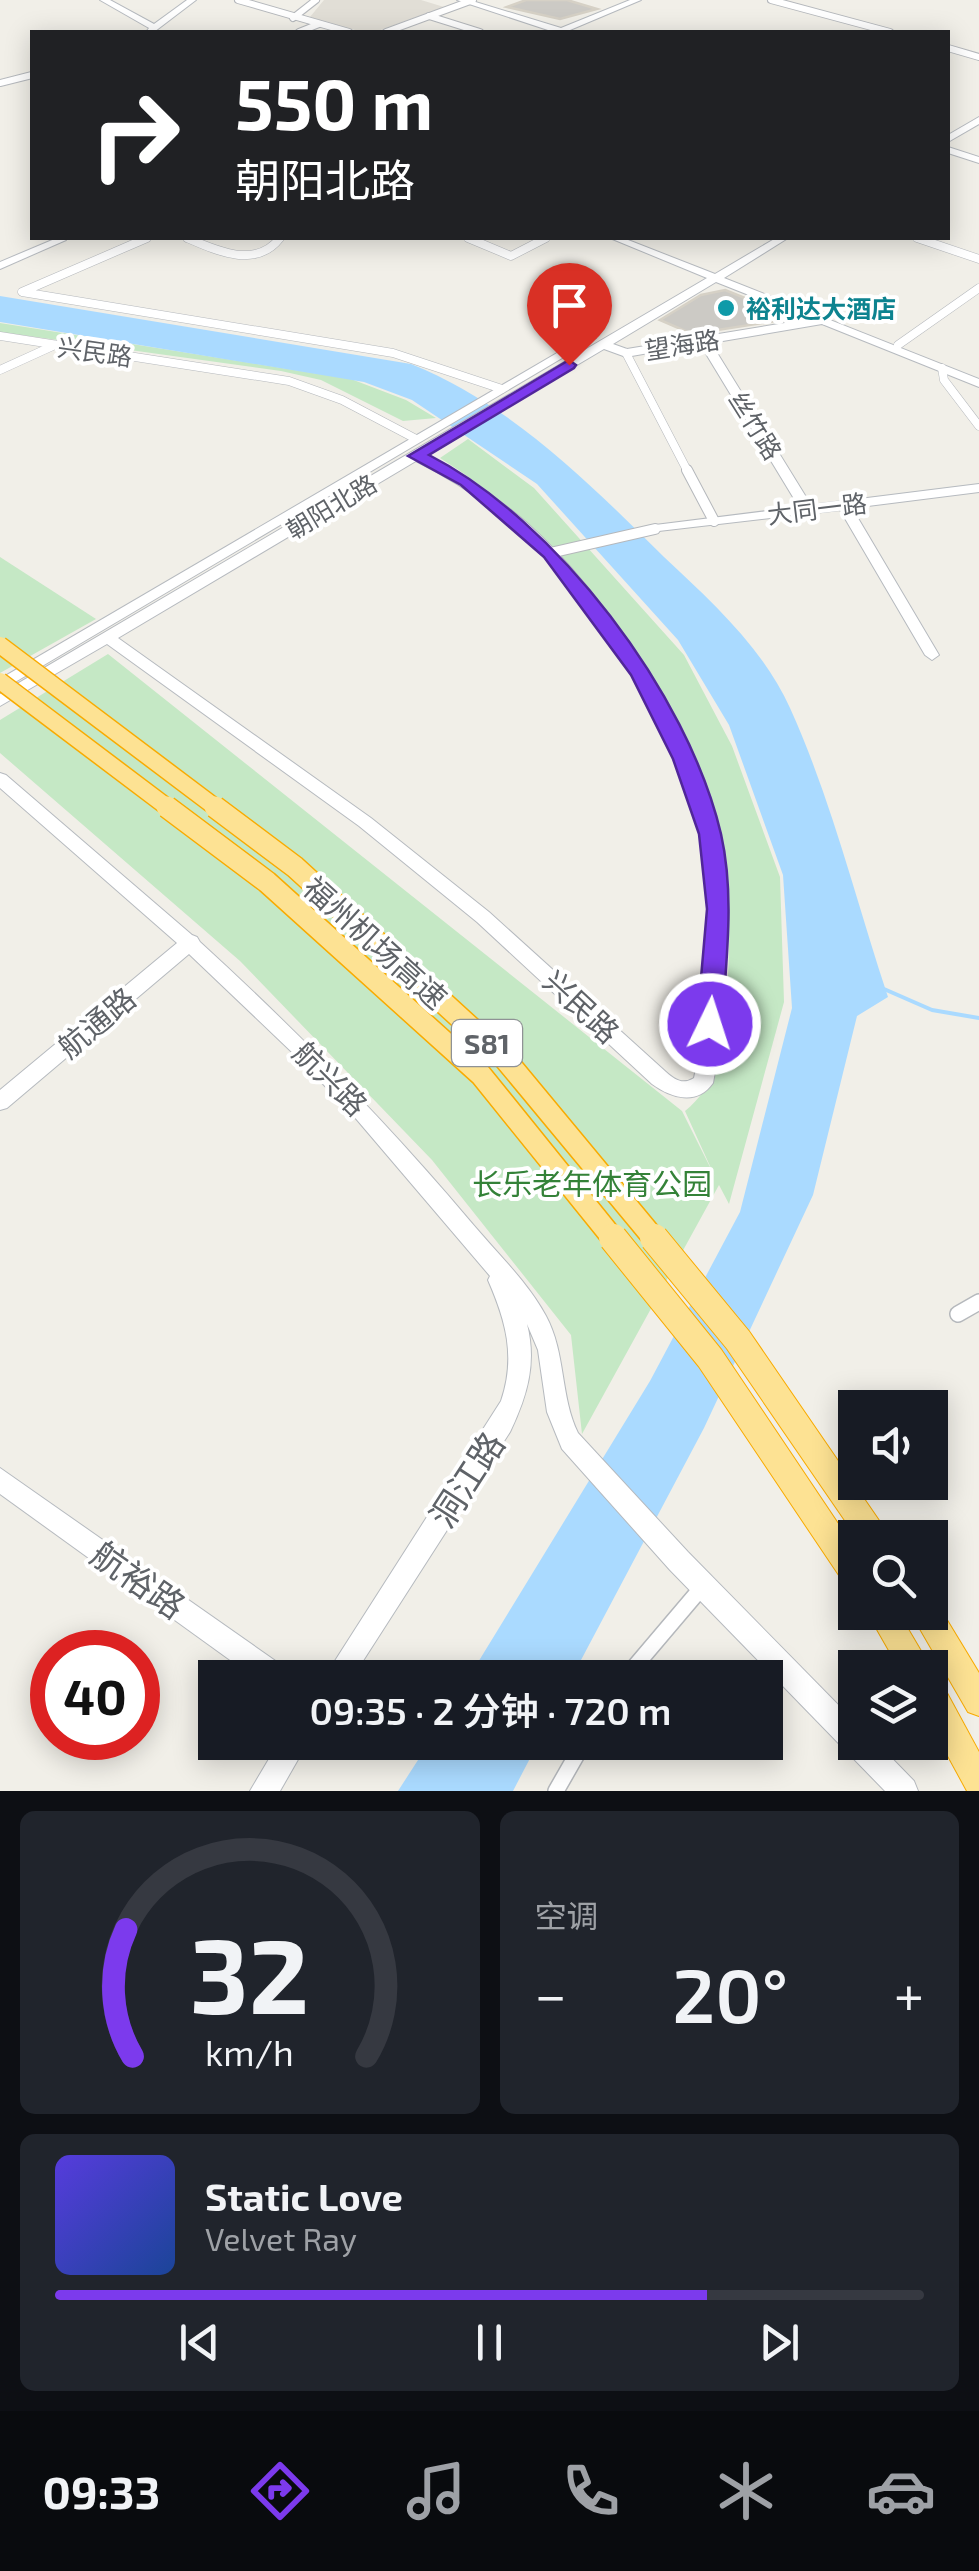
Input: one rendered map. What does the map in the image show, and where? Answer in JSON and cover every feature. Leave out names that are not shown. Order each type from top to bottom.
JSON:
[{"type":"highway","name":"福州机场高速","points":[[0,645],[294,868],[505,1059],[738,1340],[862,1520]]},
{"type":"highway","name":"福州机场高速","points":[[0,684],[267,882],[481,1074],[710,1358],[838,1549]]},
{"type":"highway","points":[[937,1630],[979,1701]]},
{"type":"highway","points":[[948,1726],[979,1783]]},
{"type":"street","points":[[104,0],[152,30],[192,0]]},
{"type":"street","points":[[238,0],[341,30]]},
{"type":"street","points":[[293,18],[316,0]]},
{"type":"street","points":[[569,30],[637,0]]},
{"type":"street","points":[[569,30],[646,0]]},
{"type":"street","points":[[771,0],[883,30]]},
{"type":"street","points":[[391,30],[467,1],[558,30]]},
{"type":"street","points":[[429,16],[473,30]]},
{"type":"street","points":[[308,30],[318,24]]},
{"type":"street","points":[[445,28],[455,25]]},
{"type":"street","points":[[950,49],[979,57]]},
{"type":"street","points":[[0,83],[30,75]]},
{"type":"street","points":[[950,128],[979,111]]},
{"type":"street","points":[[950,138],[979,120]]},
{"type":"street","points":[[950,151],[979,160]]},
{"type":"street","points":[[0,266],[62,240]]},
{"type":"street","points":[[143,240],[22,292],[392,353],[502,389]]},
{"type":"street","points":[[191,240],[226,256],[274,248],[279,240]]},
{"type":"street","points":[[473,240],[511,256],[542,240]]},
{"type":"street","points":[[621,240],[979,379]]},
{"type":"street","points":[[634,240],[821,321],[979,379]]},
{"type":"street","points":[[711,273],[762,240]]},
{"type":"street","points":[[711,273],[779,240]]},
{"type":"street","points":[[923,240],[979,259]]},
{"type":"street","name":"朝阳北路","points":[[494,401],[502,389],[711,273]]},
{"type":"street","name":"朝阳北路","points":[[0,702],[494,401],[603,344],[711,273]]},
{"type":"street","points":[[898,345],[979,288]]},
{"type":"street","name":"望海路","points":[[603,344],[626,353],[821,321]]},
{"type":"street","name":"兴民路","points":[[0,336],[289,381],[342,400],[467,481],[550,553],[640,673],[684,759],[710,834],[718,909],[704,1083],[690,1092],[674,1090],[484,916],[365,822],[109,638]]},
{"type":"street","name":"丝竹路","points":[[704,340],[807,509]]},
{"type":"street","points":[[0,370],[56,345]]},
{"type":"street","points":[[626,353],[714,521]]},
{"type":"street","points":[[942,368],[944,380],[979,426]]},
{"type":"street","name":"朝阳北路","points":[[0,684],[416,448]]},
{"type":"street","name":"大同一路","points":[[654,529],[979,488]]},
{"type":"street","points":[[843,504],[932,655]]},
{"type":"street","points":[[550,553],[654,529]]},
{"type":"street","name":"航兴路","points":[[0,779],[191,942],[368,1115],[529,1308],[546,1337],[556,1374],[556,1418],[570,1441],[703,1586]]},
{"type":"street","name":"航通路","points":[[0,1102],[191,942]]},
{"type":"street","name":"洞江路","points":[[349,1660],[502,1424],[520,1387],[523,1372],[518,1329],[490,1264]]},
{"type":"street","points":[[958,1314],[979,1302]]},
{"type":"street","name":"航裕路","points":[[0,1480],[253,1660]]},
{"type":"street","points":[[640,1660],[703,1586],[838,1724]]},
{"type":"street","points":[[264,1791],[284,1760]]},
{"type":"street","points":[[556,1791],[574,1760]]},
{"type":"street","points":[[874,1760],[904,1791]]},
{"type":"shaded area","points":[[324,0],[421,0],[444,7],[381,30],[355,30],[310,17]]},
{"type":"green space","points":[[0,323],[351,379],[406,400],[436,418],[403,421],[321,380],[281,371],[0,332]]},
{"type":"green space","name":"长乐老年体育公园","points":[[468,439],[534,488],[684,655],[732,746],[780,877],[784,1002],[729,1204],[719,1185],[582,1434],[571,1335],[432,1160],[240,961],[0,753],[0,720],[108,654],[682,1111],[715,1177],[685,1111],[716,1068],[726,1015],[727,888],[711,798],[652,683],[575,574],[512,512],[440,458]]},
{"type":"green space","points":[[0,557],[96,619],[0,673]]},
{"type":"water","points":[[0,296],[411,364],[448,381],[515,423],[607,501],[751,645],[790,708],[831,815],[888,997],[857,1016],[813,1195],[704,1428],[581,1660],[479,1660],[650,1381],[740,1212],[792,1008],[783,875],[729,725],[678,640],[537,484],[412,400],[364,382],[0,322]]},
{"type":"water","points":[[418,1760],[529,1760],[513,1791],[398,1791]]},
{"type":"building","points":[[526,0],[567,0],[597,9],[560,19],[507,7]]},
{"type":"building","name":"裕利达大酒店","points":[[725,290],[795,318],[692,334],[660,320],[701,295]]},
{"type":"waterway","points":[[884,989],[932,1010],[979,1018]]},
{"type":"place","name":"裕利达大酒店","points":[[726,308]]},
{"type":"route","points":[[569,365],[416,456],[467,481],[550,553],[640,673],[684,759],[710,834],[718,909],[710,1024]]}]
